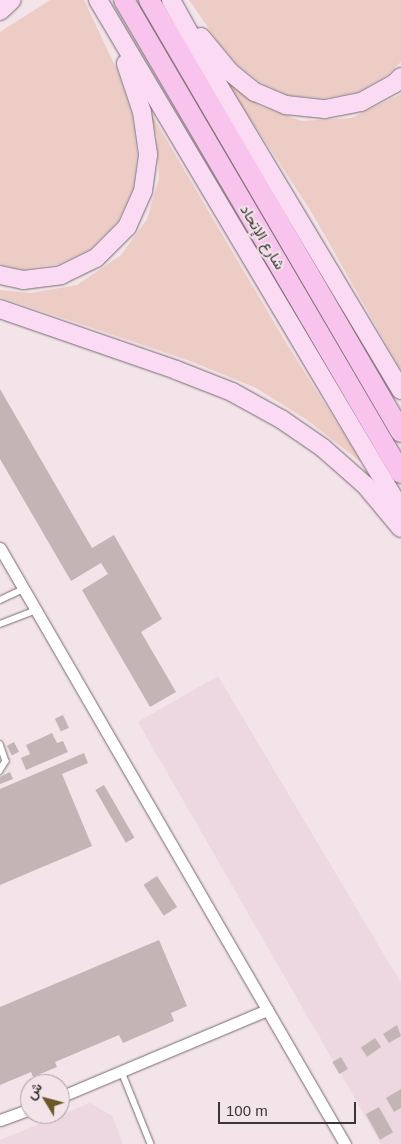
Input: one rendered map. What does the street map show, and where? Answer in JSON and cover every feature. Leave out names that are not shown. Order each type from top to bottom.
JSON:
[{"type":"highway","name":"شارع الإتحاد","points":[[124,0],[401,473]]},
{"type":"highway","name":"شارع الإتحاد","points":[[149,0],[401,432]]},
{"type":"main road","points":[[0,11],[12,0]]},
{"type":"main road","points":[[0,275],[22,280],[61,274],[96,258],[127,227],[143,191],[148,154],[142,112],[127,66],[97,0]]},
{"type":"main road","points":[[97,0],[401,510]]},
{"type":"main road","points":[[171,0],[214,76],[401,390]]},
{"type":"main road","points":[[176,0],[207,46],[230,72],[255,92],[286,105],[325,109],[361,102],[394,84],[401,77]]},
{"type":"main road","points":[[0,309],[176,370],[232,392],[281,418],[323,448],[365,485],[401,528]]},
{"type":"street","points":[[0,548],[346,1144]]},
{"type":"street","points":[[70,1092],[267,1010]]},
{"type":"street","points":[[0,1120],[20,1112]]},
{"type":"lane","points":[[0,600],[24,589]]},
{"type":"lane","points":[[0,624],[36,610]]},
{"type":"lane","points":[[0,744],[6,761],[0,771]]},
{"type":"lane","points":[[122,1072],[151,1144]]},
{"type":"shaded area","points":[[50,0],[84,0],[117,70],[132,115],[137,154],[133,188],[118,221],[90,249],[59,264],[23,269],[0,264],[0,32]]},
{"type":"shaded area","points":[[189,0],[401,0],[401,62],[387,75],[358,92],[324,98],[289,95],[261,83],[237,64],[216,39]]},
{"type":"shaded area","points":[[223,77],[259,106],[302,121],[351,118],[401,94],[401,370],[312,213]]},
{"type":"shaded area","points":[[149,110],[285,341],[362,463],[307,420],[256,388],[190,361],[0,297],[0,290],[30,293],[77,285],[121,255],[147,219],[159,178],[157,136]]},
{"type":"shaded area","points":[[218,676],[401,983],[401,1144],[381,1144],[138,722]]},
{"type":"shaded area","points":[[90,1103],[112,1116],[123,1144],[0,1144],[0,1140],[39,1124],[70,1124],[70,1111]]},
{"type":"building","points":[[0,389],[92,548],[114,535],[162,619],[141,632],[176,692],[150,707],[82,590],[108,574],[101,563],[71,581],[0,459]]},
{"type":"building","points":[[63,715],[69,728],[61,731],[55,719]]},
{"type":"building","points":[[52,733],[57,743],[63,741],[68,752],[26,770],[21,758],[30,754],[26,745]]},
{"type":"building","points":[[14,742],[19,752],[12,755],[7,746]]},
{"type":"building","points":[[84,753],[88,763],[62,774],[92,846],[0,885],[0,789]]},
{"type":"building","points":[[10,772],[13,779],[0,784],[0,777]]},
{"type":"building","points":[[104,785],[134,838],[126,843],[95,790]]},
{"type":"building","points":[[157,876],[177,907],[164,916],[144,885]]},
{"type":"building","points":[[159,940],[187,1006],[171,1013],[174,1021],[123,1043],[119,1035],[55,1062],[57,1067],[40,1074],[32,1074],[31,1072],[20,1074],[20,1077],[0,1085],[0,1007]]},
{"type":"building","points":[[397,1025],[401,1036],[389,1043],[383,1034]]},
{"type":"building","points":[[375,1038],[381,1047],[367,1057],[361,1048]]},
{"type":"building","points":[[341,1057],[348,1069],[339,1074],[332,1062]]},
{"type":"building","points":[[401,1089],[401,1108],[394,1112],[386,1098]]},
{"type":"building","points":[[379,1107],[393,1132],[380,1140],[366,1114]]}]
